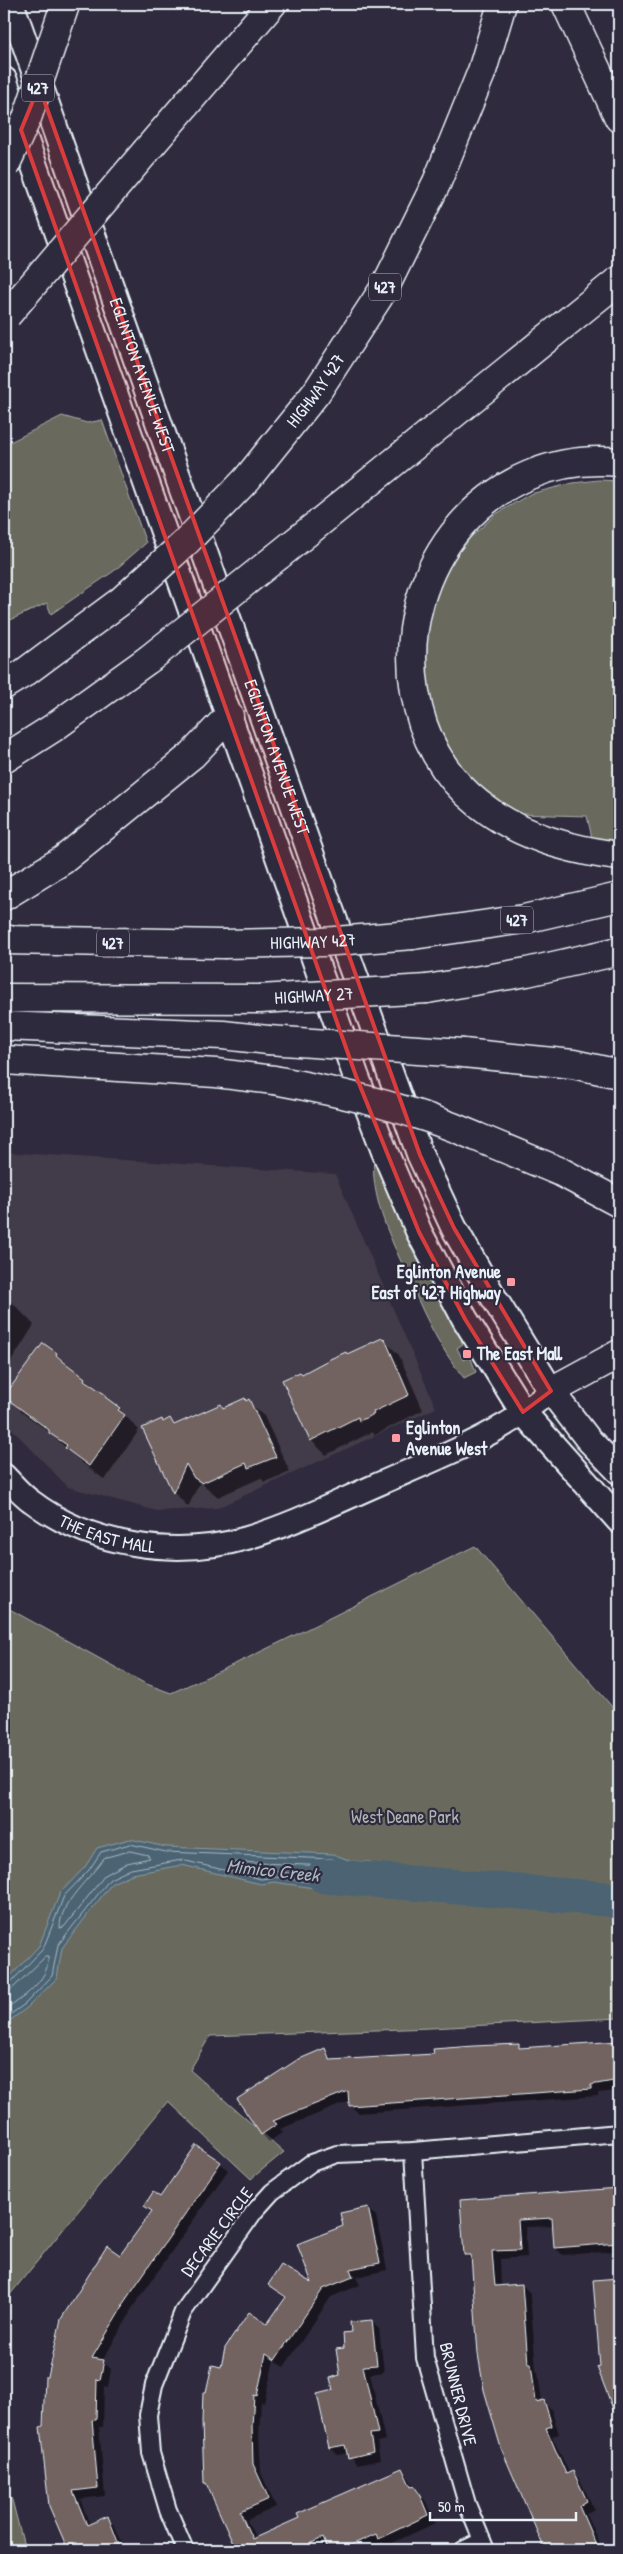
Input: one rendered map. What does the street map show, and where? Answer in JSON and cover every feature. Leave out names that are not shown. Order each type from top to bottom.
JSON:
[{"type":"highway","points":[[6,318],[272,4]]},
{"type":"highway","name":"HIGHWAY 427","points":[[4,685],[24,673],[121,601],[186,542],[247,479],[316,392],[385,287],[437,182],[482,71],[502,4]]},
{"type":"highway","points":[[566,4],[619,118]]},
{"type":"highway","name":"427","points":[[4,168],[27,118],[65,5]]},
{"type":"highway","points":[[4,759],[53,728],[149,659],[619,280]]},
{"type":"highway","points":[[619,462],[586,462],[548,469],[488,498],[472,512],[441,552],[425,582],[413,622],[411,664],[417,706],[428,741],[449,775],[462,790],[496,816],[539,838],[578,849],[619,856]]},
{"type":"highway","points":[[4,896],[63,860],[192,755],[229,716]]},
{"type":"highway","name":"HIGHWAY 427","points":[[4,940],[223,944],[322,942],[413,935],[524,918],[619,897]]},
{"type":"highway","name":"HIGHWAY 27","points":[[4,998],[260,998],[427,988],[527,972],[619,951]]},
{"type":"highway","points":[[4,1026],[223,1035],[268,1040],[464,1053],[573,1064],[619,1074]]},
{"type":"highway","points":[[4,1060],[216,1073],[274,1080],[336,1091],[439,1120],[561,1172],[619,1203]]},
{"type":"highway","points":[[551,1391],[619,1354]]},
{"type":"main road","name":"EGLINTON AVENUE WEST","points":[[11,4],[330,908],[414,1138],[454,1228],[551,1391],[578,1428],[619,1471]]},
{"type":"main road","name":"EGLINTON AVENUE WEST","points":[[4,80],[356,1076],[400,1188],[443,1279],[523,1412],[619,1520]]},
{"type":"main road","name":"THE EAST MALL","points":[[4,1475],[31,1501],[54,1515],[113,1540],[177,1549],[215,1546],[246,1538],[314,1513],[456,1450],[507,1423],[551,1391]]},
{"type":"street","name":"DECARIE CIRCLE","points":[[185,2550],[168,2510],[151,2453],[148,2415],[154,2385],[183,2312],[254,2212],[292,2176],[311,2162],[337,2154],[413,2151],[619,2133]]},
{"type":"street","name":"BRUNNER DRIVE","points":[[413,2151],[425,2358],[448,2444],[467,2504],[484,2546]]},
{"type":"street","points":[[463,2550],[484,2546]]},
{"type":"highlighted area","points":[[39,86],[420,1155],[454,1228],[551,1391],[523,1412],[465,1319],[419,1232],[356,1076],[21,130]]},
{"type":"shaded area","points":[[4,1152],[335,1174],[436,1408],[217,1508],[157,1511],[68,1487],[4,1421]]},
{"type":"green space","points":[[62,416],[87,423],[102,420],[146,543],[114,571],[51,614],[47,603],[4,623],[4,445]]},
{"type":"green space","points":[[599,480],[619,481],[619,842],[592,838],[587,816],[517,814],[489,795],[468,776],[446,745],[431,709],[423,645],[434,601],[447,569],[469,539],[496,514],[530,494],[573,483]]},
{"type":"green space","points":[[374,1155],[465,1338],[461,1341],[463,1344],[457,1348],[463,1360],[470,1356],[476,1372],[464,1378],[445,1352],[430,1326],[386,1227],[375,1185]]},
{"type":"green space","name":"West Deane Park","points":[[475,1546],[619,1715],[619,2018],[431,2028],[210,2036],[190,2070],[284,2152],[251,2179],[168,2101],[4,2302],[4,1606],[144,1683],[171,1693],[286,1640]]},
{"type":"green space","points":[[4,2487],[12,2500],[25,2550],[4,2550]]},
{"type":"water","points":[[130,1839],[166,1847],[333,1854],[351,1861],[370,1862],[373,1887],[321,1889],[274,1882],[261,1884],[182,1865],[132,1874],[112,1883],[62,1948],[57,1978],[28,2007],[4,2025],[4,1983],[39,1946],[60,1893],[85,1867],[97,1848]]},
{"type":"building","points":[[382,1338],[385,1339],[409,1395],[373,1412],[374,1414],[359,1421],[358,1417],[310,1441],[282,1380],[300,1372],[302,1374],[330,1359],[346,1352],[347,1354]]},
{"type":"building","points":[[43,1343],[85,1378],[84,1380],[106,1395],[105,1397],[120,1408],[118,1410],[125,1415],[89,1466],[65,1448],[67,1445],[49,1433],[49,1430],[6,1398],[5,1395]]},
{"type":"building","points":[[245,1398],[246,1401],[249,1399],[276,1457],[248,1468],[246,1463],[202,1483],[194,1478],[186,1464],[173,1493],[142,1428],[162,1419],[163,1422],[170,1418],[174,1425],[221,1404],[223,1408]]},
{"type":"building","points":[[619,2041],[619,2080],[591,2085],[591,2089],[349,2106],[348,2091],[273,2121],[277,2124],[261,2135],[237,2099],[297,2060],[325,2048],[330,2060],[434,2054],[433,2049],[474,2046],[519,2044],[519,2048]]},
{"type":"building","points":[[196,2145],[221,2162],[122,2305],[92,2358],[104,2360],[100,2380],[97,2379],[96,2420],[92,2420],[98,2488],[73,2491],[87,2525],[108,2516],[121,2550],[68,2550],[49,2506],[40,2427],[43,2426],[45,2377],[48,2377],[61,2319],[107,2246],[120,2255],[152,2211],[144,2206],[153,2192],[160,2197]]},
{"type":"building","points":[[619,2188],[619,2243],[554,2248],[552,2218],[518,2220],[520,2250],[492,2251],[495,2286],[522,2284],[528,2364],[531,2364],[536,2402],[544,2400],[552,2426],[546,2428],[566,2474],[573,2471],[587,2501],[579,2506],[598,2550],[545,2550],[501,2448],[484,2390],[478,2354],[471,2255],[464,2255],[460,2200]]},
{"type":"building","points":[[368,2207],[380,2263],[350,2269],[353,2277],[323,2289],[275,2360],[266,2354],[257,2396],[254,2395],[252,2426],[253,2464],[269,2499],[240,2512],[252,2539],[299,2518],[297,2514],[402,2468],[411,2487],[414,2486],[419,2493],[428,2515],[378,2539],[376,2534],[340,2550],[328,2550],[323,2538],[295,2550],[228,2550],[235,2547],[206,2483],[204,2483],[203,2392],[206,2392],[212,2365],[221,2367],[225,2348],[249,2312],[267,2324],[286,2297],[268,2285],[281,2265],[312,2283],[297,2244],[343,2226],[340,2213]]},
{"type":"building","points":[[619,2278],[618,2422],[597,2367],[600,2366],[593,2280]]},
{"type":"building","points":[[372,2320],[377,2365],[363,2366],[378,2433],[370,2434],[373,2452],[348,2458],[345,2445],[329,2448],[317,2394],[333,2390],[330,2378],[340,2375],[336,2349],[344,2348],[343,2333],[351,2332],[350,2322]]},
{"type":"waterway","name":"Mimico Creek","points":[[324,1876],[619,1900]]},
{"type":"place","name":"Eglinton Avenue East of 427 Highway","points":[[511,1282]]},
{"type":"place","name":"The East Mall","points":[[467,1354]]},
{"type":"place","name":"Eglinton Avenue West","points":[[396,1438]]}]
